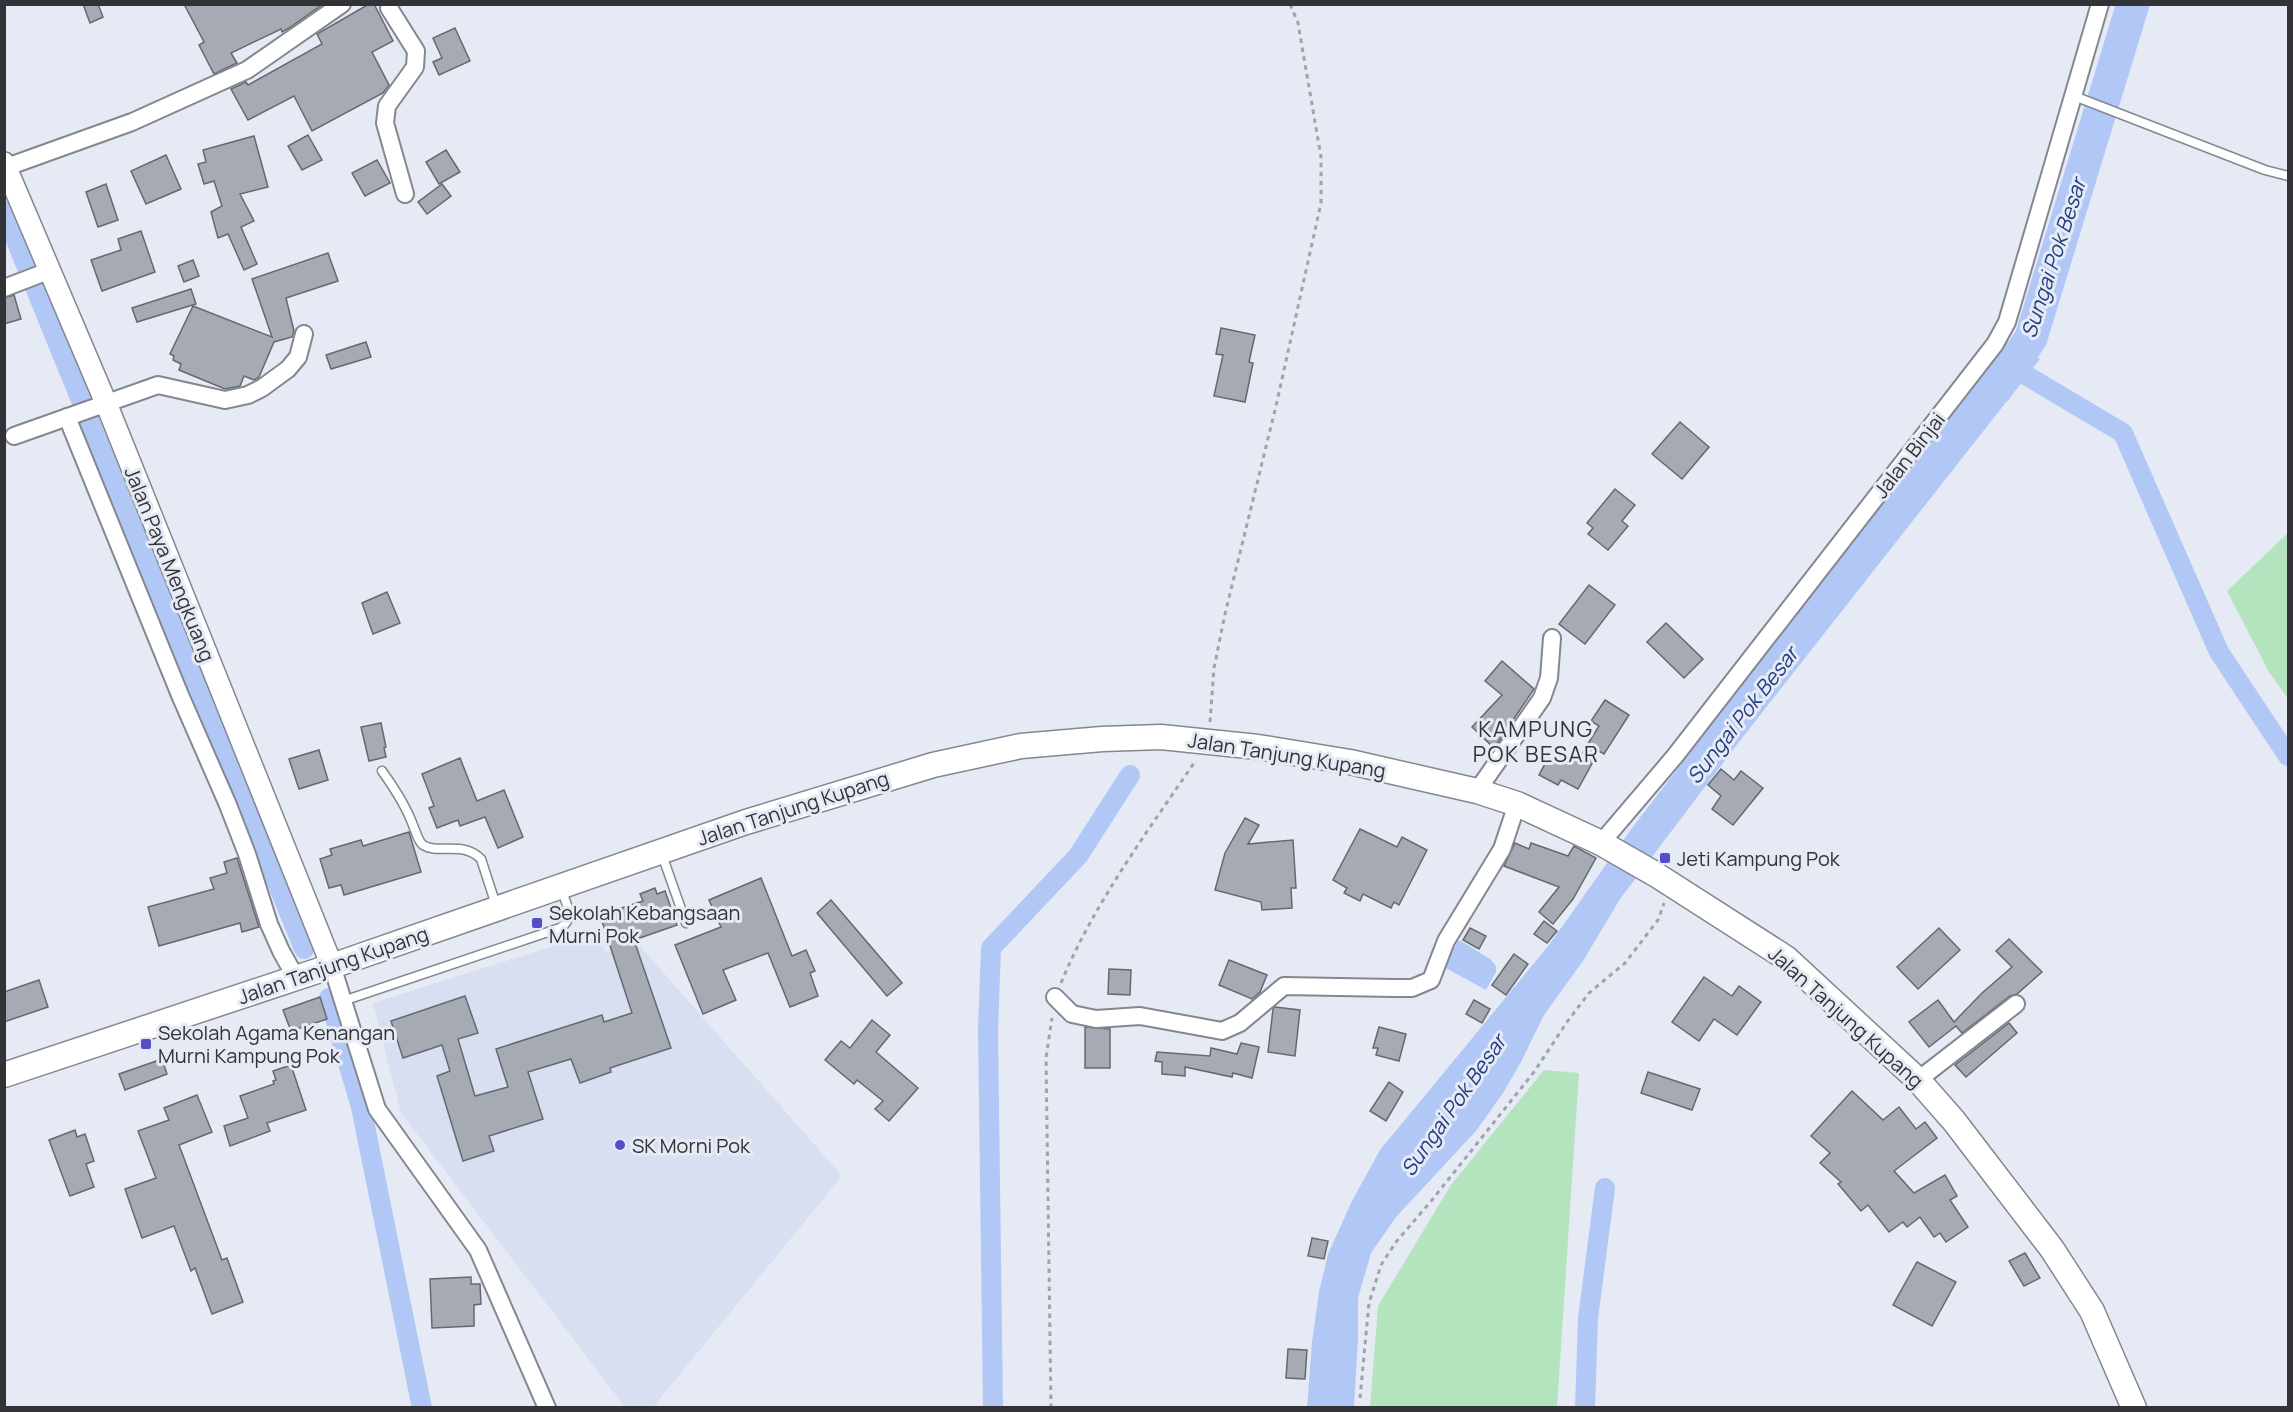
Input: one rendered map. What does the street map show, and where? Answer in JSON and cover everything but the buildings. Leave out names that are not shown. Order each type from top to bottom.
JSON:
[{"type":"main road","name":"Jalan Tanjung Kupang","points":[[4,1075],[332,966],[661,852],[853,788],[933,765],[1021,746],[1161,737],[1209,741],[1350,762],[1477,791],[1517,804],[1601,843],[1663,879],[1786,958],[1918,1080],[1954,1121],[2052,1249],[2092,1311],[2134,1407]]},
{"type":"street","points":[[5,166],[132,122],[247,70],[342,4]]},
{"type":"street","points":[[390,4],[389,8],[416,51],[415,67],[387,106],[385,123],[405,194]]},
{"type":"street","name":"Jalan Binjai","points":[[1601,843],[1675,756],[1995,344],[2007,322],[2080,99],[2100,4]]},
{"type":"street","name":"Jalan Paya Mengkuang","points":[[5,166],[51,270],[103,404],[332,966]]},
{"type":"street","points":[[11,286],[51,270]]},
{"type":"street","points":[[14,436],[158,385],[225,400],[248,395],[288,369],[298,357],[304,334]]},
{"type":"street","points":[[71,415],[180,695],[232,814],[269,924],[296,978]]},
{"type":"street","points":[[1477,791],[1542,698],[1549,678],[1552,638]]},
{"type":"street","points":[[1055,997],[1072,1014],[1096,1019],[1140,1016],[1222,1031],[1240,1023],[1284,986],[1412,988],[1423,985],[1431,980],[1446,941],[1498,855],[1517,804]]},
{"type":"street","points":[[332,966],[377,1109],[478,1250],[547,1407]]},
{"type":"street","points":[[1918,1080],[2016,1004]]},
{"type":"lane","points":[[2080,99],[2265,170],[2289,176]]},
{"type":"lane","points":[[382,771],[399,794],[419,841],[423,845],[431,848],[466,850],[481,859],[497,908]]},
{"type":"lane","points":[[661,852],[686,923]]},
{"type":"lane","points":[[343,1001],[560,928],[568,921],[569,916],[560,886]]},
{"type":"path","points":[[1052,1407],[1046,1058],[1055,997],[1077,945],[1140,843],[1209,741],[1214,668],[1225,614],[1276,406],[1321,203],[1321,157],[1298,23],[1290,4]]},
{"type":"path","points":[[1360,1398],[1369,1303],[1381,1265],[1396,1242],[1534,1072],[1589,993],[1624,963],[1658,920],[1663,879]]},
{"type":"shaded area","name":"SK Morni Pok","points":[[595,933],[606,953],[639,945],[842,1176],[653,1407],[625,1407],[401,1113],[373,1003]]},
{"type":"green space","points":[[2288,533],[2288,699],[2269,672],[2227,591]]},
{"type":"green space","points":[[1544,1070],[1579,1073],[1557,1407],[1370,1407],[1378,1306],[1451,1185]]},
{"type":"water","points":[[2007,341],[2040,359],[1742,738],[1620,899],[1583,961],[1544,1015],[1503,1093],[1476,1131],[1396,1217],[1371,1253],[1358,1298],[1354,1407],[1307,1408],[1312,1342],[1319,1292],[1328,1254],[1352,1201],[1380,1150],[1549,945],[1632,828]]},
{"type":"water","points":[[1458,941],[1490,959],[1496,966],[1496,972],[1486,990],[1444,967]]},
{"type":"waterway","name":"Sungai Pok Besar","points":[[1997,388],[2031,338],[2133,4]]},
{"type":"waterway","points":[[4,211],[304,949]]},
{"type":"waterway","points":[[2012,367],[2123,433],[2219,652],[2288,756]]},
{"type":"waterway","points":[[993,1408],[988,1029],[991,948],[1078,856],[1130,775]]},
{"type":"waterway","points":[[329,998],[361,1107],[422,1408]]},
{"type":"waterway","points":[[1585,1408],[1588,1318],[1605,1188]]},
{"type":"place","name":"Jeti Kampung Pok","points":[[1665,858]]},
{"type":"place","name":"Sekolah Kebangsaan Murni Pok","points":[[537,923]]},
{"type":"place","name":"Sekolah Agama Kenangan Murni Kampung Pok","points":[[146,1044]]},
{"type":"place","name":"SK Morni Pok","points":[[620,1145]]},
{"type":"district","name":"KAMPUNG POK BESAR","points":[[1536,742]]}]
